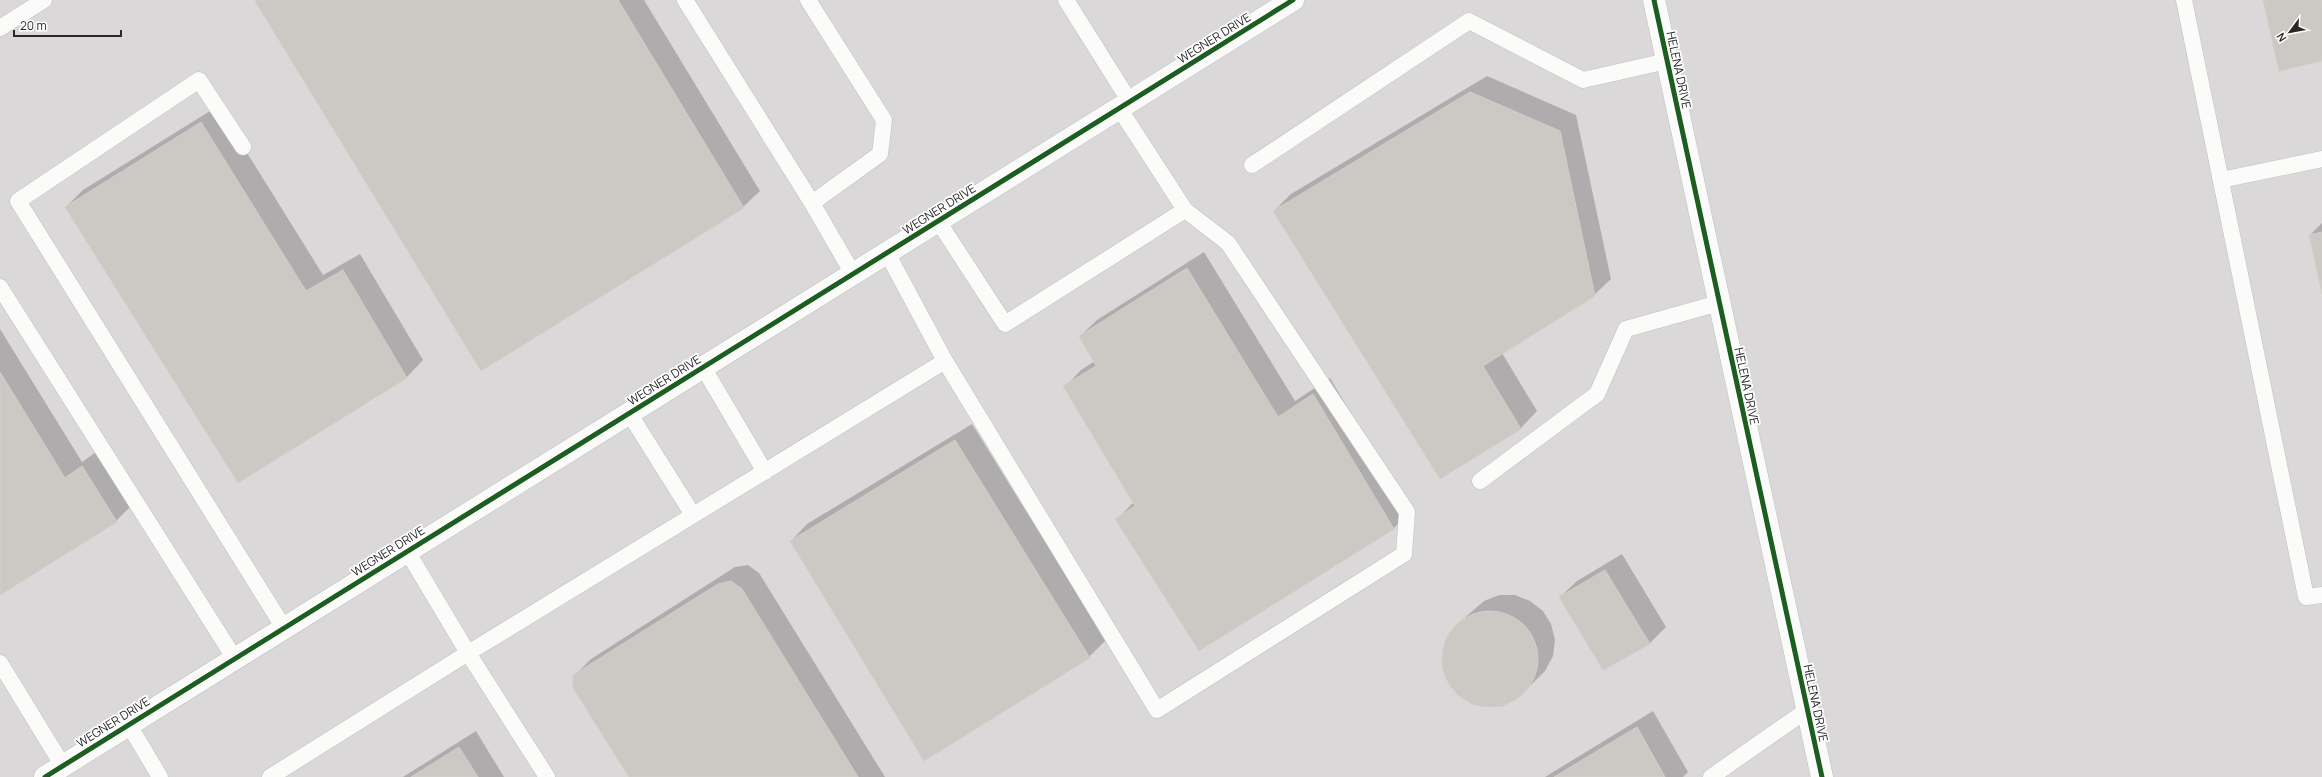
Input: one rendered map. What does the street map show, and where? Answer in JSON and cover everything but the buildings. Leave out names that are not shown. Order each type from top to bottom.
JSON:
[{"type":"street","name":"WEGNER DRIVE","points":[[45,777],[1293,0]]},
{"type":"street","name":"HELENA DRIVE","points":[[1654,0],[1822,777]]},
{"type":"lane","points":[[0,28],[44,0]]},
{"type":"lane","points":[[685,0],[812,203],[852,274]]},
{"type":"lane","points":[[808,0],[884,120],[880,154],[812,203]]},
{"type":"lane","points":[[887,253],[945,361],[1157,710],[1404,554],[1407,512],[1228,243],[1185,210],[1124,105],[1066,0]]},
{"type":"lane","points":[[2184,0],[2306,597],[2322,594]]},
{"type":"lane","points":[[1252,165],[1469,21],[1583,80],[1667,61]]},
{"type":"lane","points":[[243,147],[199,80],[18,201],[284,628]]},
{"type":"lane","points":[[2221,180],[2322,159]]},
{"type":"lane","points":[[938,221],[1005,324],[1185,210]]},
{"type":"lane","points":[[0,287],[234,659]]},
{"type":"lane","points":[[1480,481],[1597,394],[1626,329],[1719,304]]},
{"type":"lane","points":[[270,777],[468,653],[945,361]]},
{"type":"lane","points":[[703,367],[765,472]]},
{"type":"lane","points":[[629,413],[693,515]]},
{"type":"lane","points":[[407,551],[468,653],[547,777]]},
{"type":"lane","points":[[0,663],[63,766]]},
{"type":"lane","points":[[1711,777],[1807,710]]},
{"type":"lane","points":[[129,724],[160,777]]},
{"type":"shaded area","points":[[0,0],[2322,0],[2322,777],[0,777]]},
{"type":"cycle path","points":[[45,777],[1293,0]]},
{"type":"cycle path","points":[[1654,0],[1822,777]]}]
